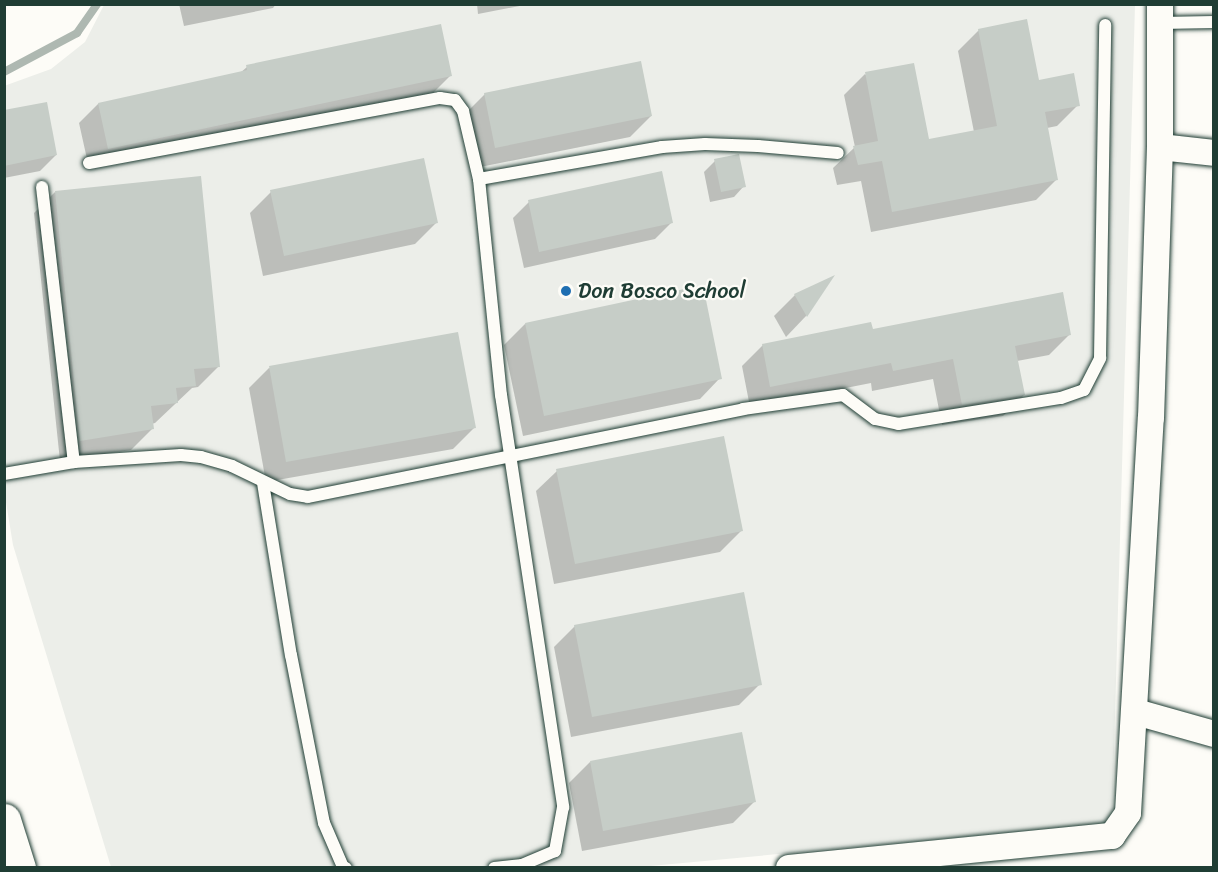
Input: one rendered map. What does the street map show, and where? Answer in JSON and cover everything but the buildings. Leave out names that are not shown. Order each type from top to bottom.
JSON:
[{"type":"main road","points":[[4,820],[19,867]]},
{"type":"street","points":[[789,867],[1112,836],[1128,813],[1136,712],[1151,418],[1160,147],[1160,14]]},
{"type":"street","points":[[1160,147],[1214,153]]},
{"type":"street","points":[[1136,712],[1214,734]]},
{"type":"lane","points":[[1160,14],[1214,22]]},
{"type":"lane","points":[[4,474],[74,462],[181,455],[201,457],[232,466],[263,483],[290,494],[308,497],[743,409],[843,396],[875,419],[898,424],[1061,398],[1084,390],[1100,358],[1105,25]]},
{"type":"lane","points":[[89,163],[440,98],[455,100],[463,111],[479,179],[509,455],[531,605],[553,726],[563,807],[555,851],[522,865],[494,867]]},
{"type":"lane","points":[[479,179],[662,147],[705,144],[838,153]]},
{"type":"lane","points":[[42,187],[74,462]]},
{"type":"lane","points":[[263,483],[291,655],[324,823],[343,867],[346,867]]},
{"type":"shaded area","name":"Don Bosco School","points":[[104,5],[1135,5],[1112,823],[629,868],[111,867],[13,545],[5,496],[4,86],[51,69],[85,42]]},
{"type":"waterway","points":[[4,72],[77,33],[97,4]]},
{"type":"place","name":"Don Bosco School","points":[[566,291]]}]
